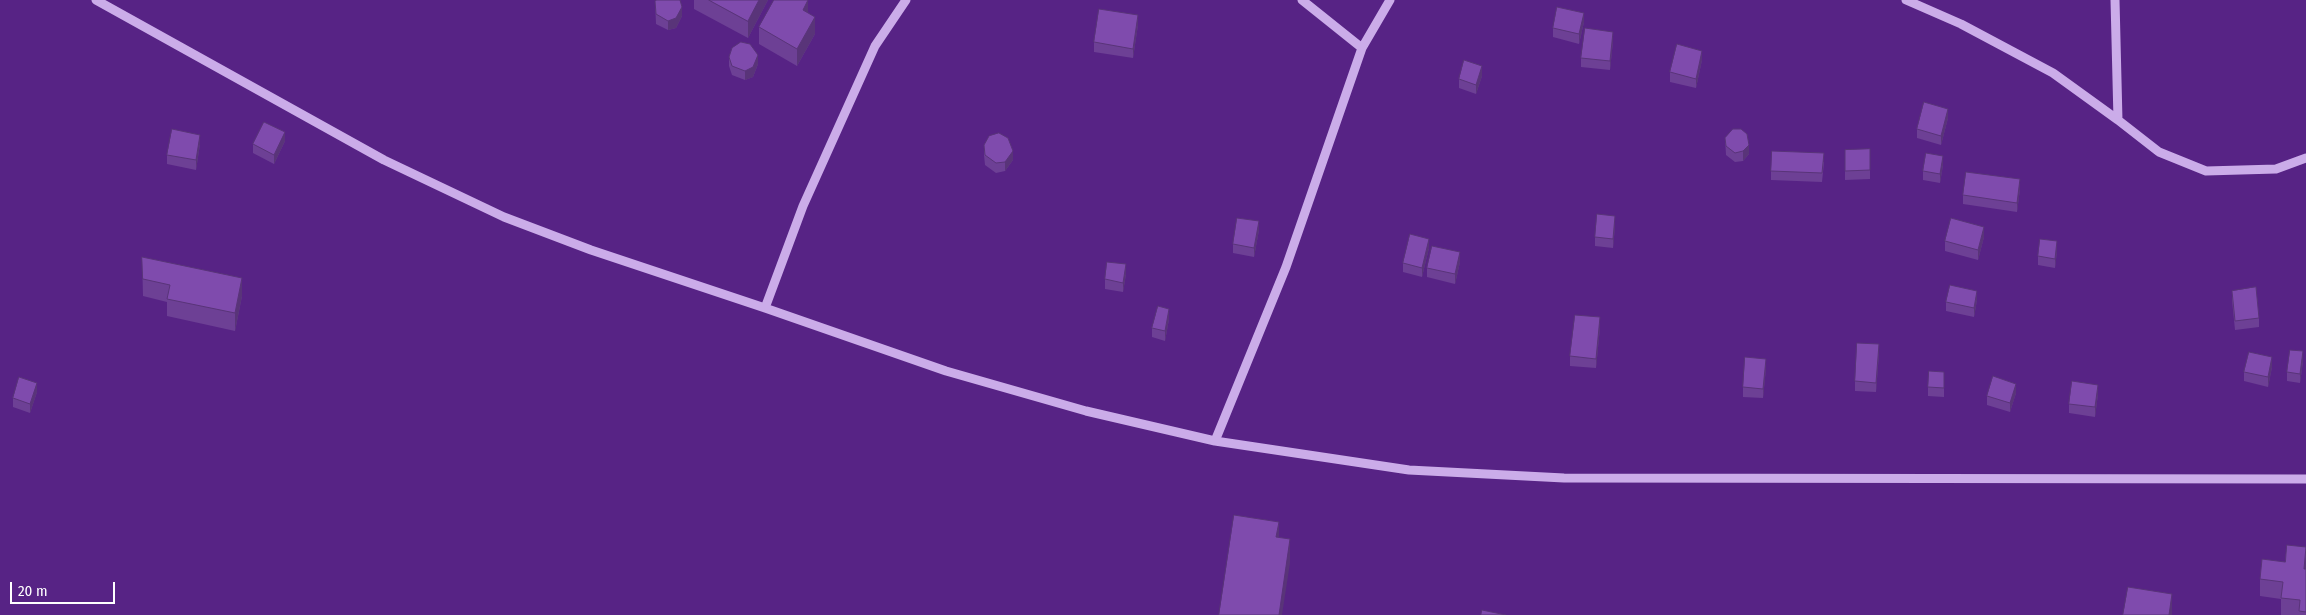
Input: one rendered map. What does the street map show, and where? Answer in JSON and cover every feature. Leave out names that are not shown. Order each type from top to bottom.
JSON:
[{"type":"street","points":[[96,0],[384,160],[504,218],[591,250],[765,308],[946,372],[1086,411],[1214,441],[1409,470],[1564,478],[2306,479]]},
{"type":"street","points":[[765,308],[803,206],[875,46],[906,0]]},
{"type":"street","points":[[1302,0],[1362,48]]},
{"type":"street","points":[[1214,441],[1286,267],[1362,48],[1390,0]]},
{"type":"street","points":[[1906,0],[1961,24],[2053,73],[2118,120],[2158,152],[2206,171],[2276,169],[2306,158]]},
{"type":"street","points":[[2116,0],[2118,120]]},
{"type":"building","points":[[680,0],[682,7],[676,18],[668,21],[656,14],[655,1]]},
{"type":"building","points":[[709,0],[759,0],[748,21]]},
{"type":"building","points":[[774,0],[808,0],[803,10],[815,17],[797,49],[759,27]]},
{"type":"building","points":[[1557,7],[1584,13],[1579,34],[1553,28]]},
{"type":"building","points":[[1099,9],[1138,15],[1133,49],[1094,42]]},
{"type":"building","points":[[1585,28],[1613,32],[1610,61],[1581,58]]},
{"type":"building","points":[[741,42],[750,44],[758,55],[753,67],[745,71],[732,66],[729,57],[732,48]]},
{"type":"building","points":[[1677,44],[1702,51],[1696,79],[1670,72]]},
{"type":"building","points":[[1464,60],[1482,66],[1476,85],[1459,79]]},
{"type":"building","points":[[1924,102],[1948,109],[1941,136],[1917,129]]},
{"type":"building","points":[[264,122],[285,132],[274,155],[253,144]]},
{"type":"building","points":[[172,129],[200,135],[196,160],[167,155]]},
{"type":"building","points":[[1733,129],[1741,129],[1747,134],[1749,145],[1743,151],[1735,153],[1726,146],[1725,138]]},
{"type":"building","points":[[999,133],[1008,138],[1013,151],[1005,162],[996,163],[985,155],[984,145],[989,136]]},
{"type":"building","points":[[1870,149],[1870,170],[1845,171],[1845,150]]},
{"type":"building","points":[[1772,151],[1824,153],[1822,173],[1771,171]]},
{"type":"building","points":[[1926,153],[1943,156],[1940,174],[1923,171]]},
{"type":"building","points":[[1966,172],[2020,179],[2017,203],[1963,195]]},
{"type":"building","points":[[1597,214],[1615,216],[1613,239],[1595,237]]},
{"type":"building","points":[[1237,218],[1259,221],[1254,248],[1233,244]]},
{"type":"building","points":[[1951,218],[1984,227],[1978,250],[1945,241]]},
{"type":"building","points":[[1410,234],[1429,239],[1422,268],[1403,263]]},
{"type":"building","points":[[2040,239],[2057,241],[2055,259],[2038,256]]},
{"type":"building","points":[[1432,246],[1460,252],[1455,274],[1427,268]]},
{"type":"building","points":[[142,257],[242,278],[235,313],[167,299],[170,285],[143,279]]},
{"type":"building","points":[[1107,262],[1126,264],[1123,283],[1105,279]]},
{"type":"building","points":[[1950,285],[1977,291],[1974,308],[1946,302]]},
{"type":"building","points":[[2256,287],[2259,318],[2235,321],[2232,291]]},
{"type":"building","points":[[1158,306],[1169,309],[1165,331],[1152,328]]},
{"type":"building","points":[[1575,315],[1600,317],[1596,359],[1570,356]]},
{"type":"building","points":[[1857,343],[1879,344],[1876,383],[1855,381]]},
{"type":"building","points":[[2290,350],[2303,351],[2300,374],[2287,372]]},
{"type":"building","points":[[2249,352],[2272,357],[2268,377],[2244,372]]},
{"type":"building","points":[[1745,357],[1766,359],[1763,389],[1743,387]]},
{"type":"building","points":[[1929,371],[1944,372],[1944,388],[1928,387]]},
{"type":"building","points":[[1993,376],[2016,384],[2010,403],[1987,396]]},
{"type":"building","points":[[19,377],[37,383],[30,404],[13,398]]},
{"type":"building","points":[[2072,381],[2098,385],[2095,407],[2069,404]]},
{"type":"building","points":[[1234,515],[1279,522],[1276,537],[1290,539],[1279,615],[1219,615]]},
{"type":"building","points":[[2287,545],[2306,547],[2304,569],[2306,569],[2306,612],[2299,611],[2300,600],[2281,598],[2283,582],[2260,579],[2262,559],[2285,562]]},
{"type":"building","points":[[2128,587],[2172,594],[2169,615],[2123,615]]},
{"type":"building","points":[[1482,610],[1506,615],[1481,615]]}]
